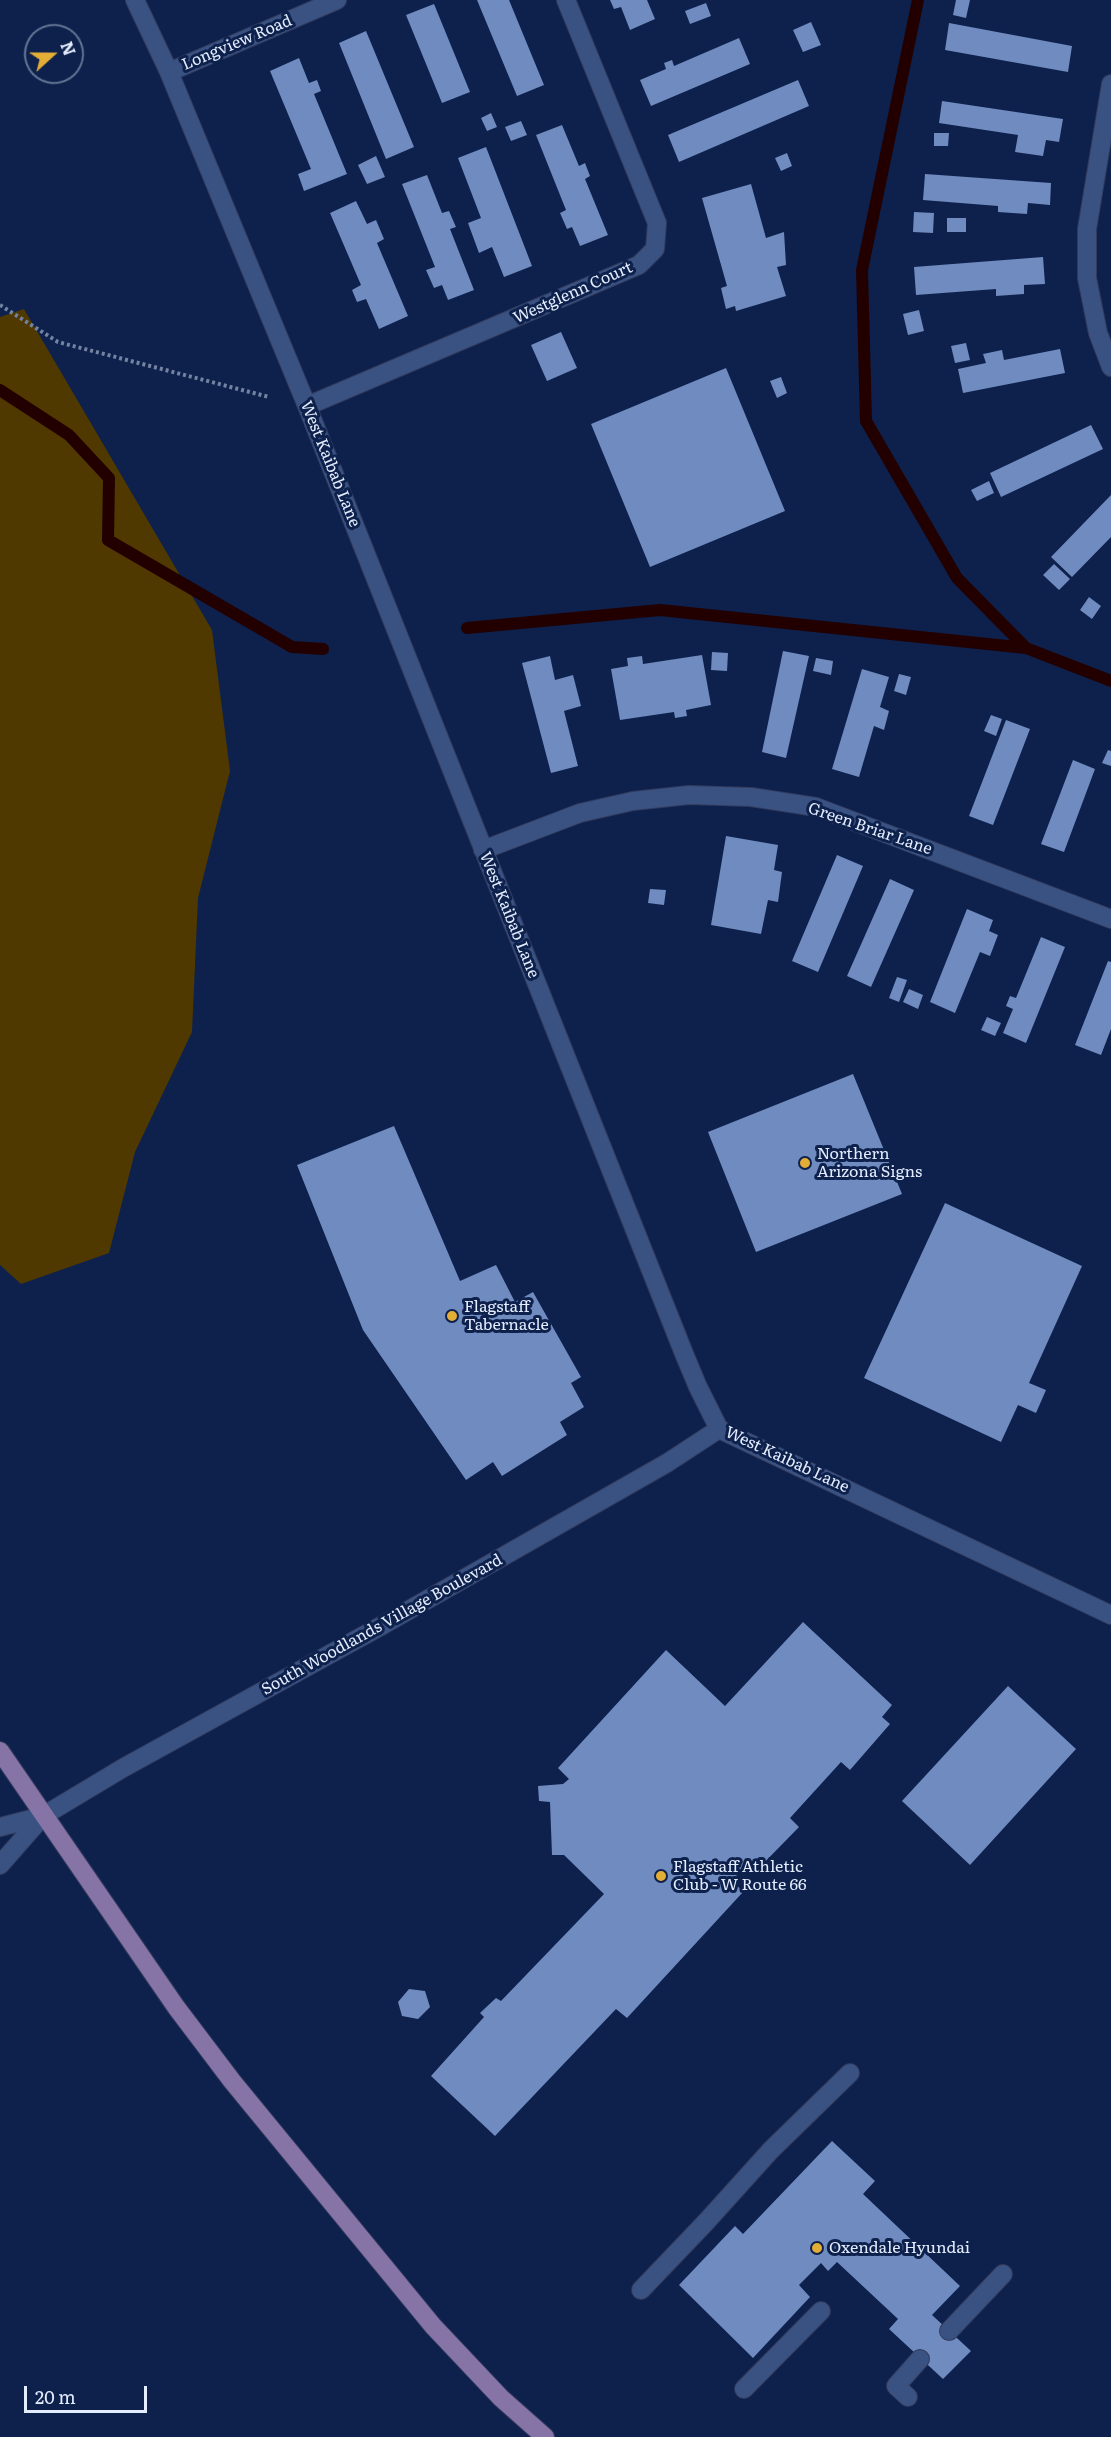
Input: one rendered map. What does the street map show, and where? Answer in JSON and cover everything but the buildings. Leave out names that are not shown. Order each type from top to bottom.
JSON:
[{"type":"main road","points":[[0,1751],[176,2007],[232,2080],[433,2326],[501,2398],[545,2437]]},
{"type":"street","name":"West Kaibab Lane","points":[[135,0],[169,72],[307,406],[689,1366],[719,1429],[1111,1615]]},
{"type":"street","name":"Longview Road","points":[[169,72],[337,0]]},
{"type":"street","name":"Westglenn Court","points":[[307,406],[639,264],[655,249],[657,223],[566,0]]},
{"type":"street","points":[[1111,84],[1087,229],[1087,278],[1098,333],[1111,367]]},
{"type":"street","name":"Green Briar Lane","points":[[483,850],[580,813],[633,801],[689,795],[751,797],[816,807],[1111,919]]},
{"type":"street","name":"South Woodlands Village Boulevard","points":[[0,1827],[43,1816],[123,1768],[370,1632],[606,1498],[667,1463],[719,1429]]},
{"type":"street","name":"South Woodlands Village Boulevard","points":[[0,1865],[43,1816]]},
{"type":"street","points":[[641,2290],[771,2150],[850,2073]]},
{"type":"street","points":[[950,2331],[1003,2274]]},
{"type":"street","points":[[744,2388],[821,2311]]},
{"type":"street","points":[[908,2397],[896,2386],[920,2359]]},
{"type":"path","points":[[0,305],[58,342],[307,406]]},
{"type":"shaded area","points":[[24,309],[212,630],[230,771],[198,898],[192,1032],[135,1152],[109,1253],[21,1284],[0,1265],[0,317]]},
{"type":"waterway","points":[[918,0],[862,270],[866,421],[957,578],[1026,648],[1111,681]]},
{"type":"waterway","points":[[0,390],[69,435],[109,478],[108,540],[292,647],[323,649]]},
{"type":"waterway","points":[[467,628],[660,610],[1026,648]]},
{"type":"place","name":"Northern Arizona Signs","points":[[805,1163]]},
{"type":"place","name":"Flagstaff Tabernacle","points":[[452,1316]]},
{"type":"place","name":"Flagstaff Athletic Club - W Route 66","points":[[661,1876]]},
{"type":"place","name":"Oxendale Hyundai","points":[[817,2248]]}]
